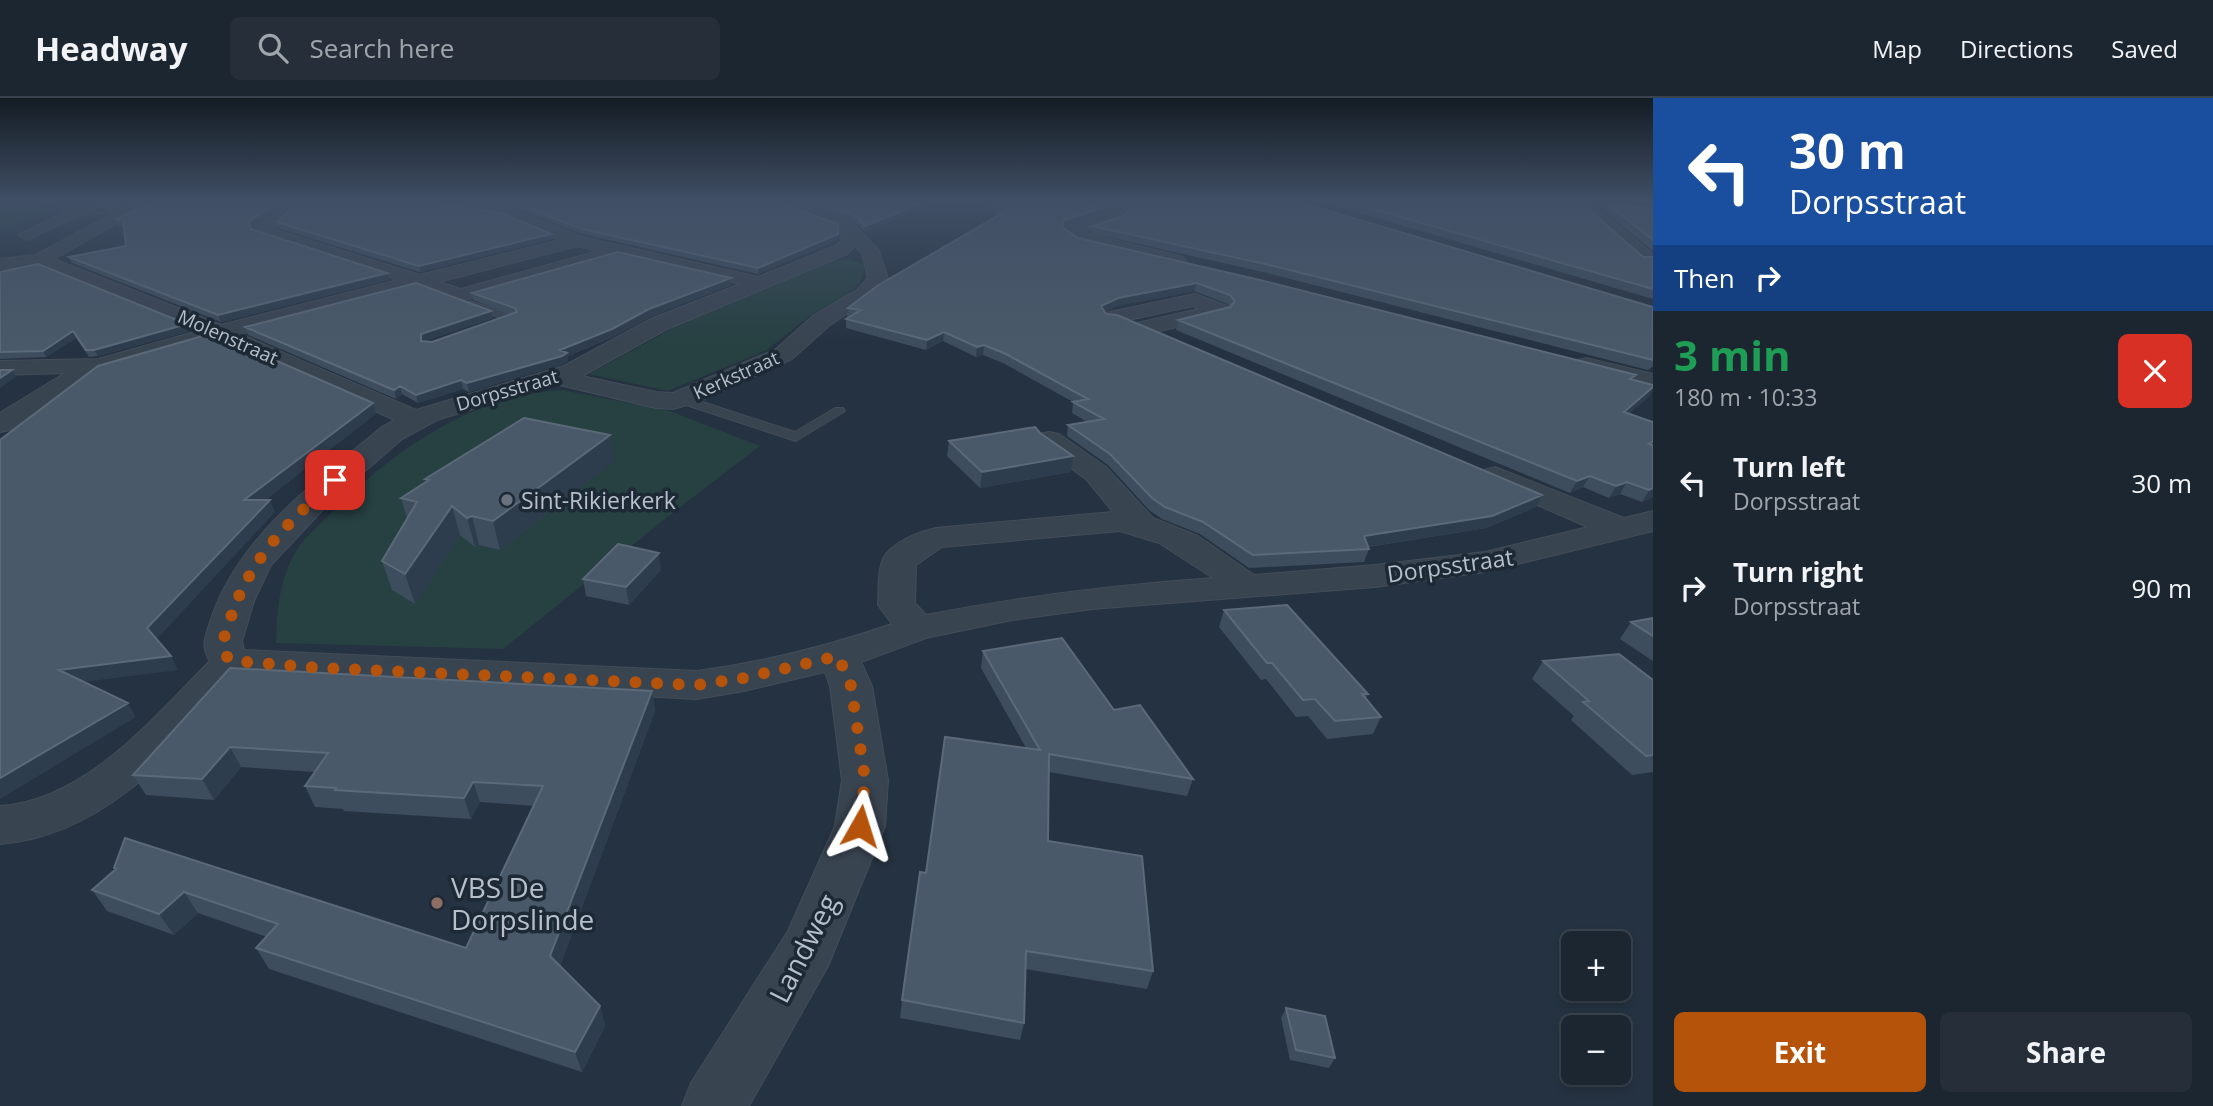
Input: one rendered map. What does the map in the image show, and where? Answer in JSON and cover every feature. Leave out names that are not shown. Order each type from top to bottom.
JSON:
[{"type":"street","name":"Molenstraat","points":[[0,264],[40,260],[59,249]]},
{"type":"street","points":[[320,249],[460,295],[617,251]]},
{"type":"street","points":[[0,425],[76,377],[103,365],[545,249]]},
{"type":"street","points":[[609,249],[759,283]]},
{"type":"street","name":"Dorpsstraat","points":[[842,249],[659,324],[556,377],[414,419],[376,445],[340,476],[294,519],[256,561],[236,601],[223,641],[226,656],[233,661],[322,668],[697,685],[744,678],[838,656],[917,628],[1012,609],[1244,584],[1374,576],[1485,562],[1637,525]]},
{"type":"street","name":"Kerkstraat","points":[[556,377],[656,400],[681,399],[784,354],[822,320],[874,286],[878,279],[868,249]]},
{"type":"street","points":[[1128,249],[1198,266]]},
{"type":"street","points":[[1635,249],[1647,259],[1653,259]]},
{"type":"street","name":"Molenstraat","points":[[40,260],[218,333],[414,419]]},
{"type":"street","points":[[1146,338],[1220,310],[1195,300],[1117,315],[1146,338],[1183,345]]},
{"type":"street","points":[[1572,361],[1653,381]]},
{"type":"street","points":[[0,368],[103,365]]},
{"type":"street","points":[[1049,440],[1096,473],[1140,523]]},
{"type":"street","points":[[1466,464],[1637,525]]},
{"type":"street","points":[[917,628],[896,605],[899,561],[923,543],[948,536],[1121,521],[1140,523],[1177,536],[1244,584]]},
{"type":"street","name":"Landweg","points":[[714,1106],[808,948],[860,826],[865,779],[851,686],[838,656]]},
{"type":"street","points":[[23,822],[83,799],[121,769],[193,703],[233,661]]},
{"type":"lane","points":[[460,295],[458,300],[511,318],[488,326]]},
{"type":"lane","points":[[681,399],[796,437],[839,411]]},
{"type":"green space","points":[[834,260],[850,260],[865,265],[860,283],[846,296],[812,314],[767,350],[668,391],[589,374],[677,326]]},
{"type":"green space","points":[[562,390],[670,411],[760,446],[503,649],[276,643],[280,596],[290,562],[303,541],[356,489],[408,447],[466,414],[529,394]]},
{"type":"building","points":[[110,249],[313,249],[387,273],[218,315],[69,257]]},
{"type":"building","points":[[364,249],[489,249],[419,266]]},
{"type":"building","points":[[672,249],[803,249],[758,268]]},
{"type":"building","points":[[941,249],[1126,249],[1260,280],[1636,375],[1630,379],[1653,387],[1624,412],[1653,422],[1653,442],[1649,444],[1653,445],[1653,488],[1649,490],[1627,482],[1616,486],[1590,476],[1577,481],[1178,320],[1230,307],[1235,301],[1230,295],[1197,283],[1118,298],[1101,306],[1106,314],[1117,315],[1542,495],[1492,516],[1364,536],[1369,549],[1253,555],[1203,522],[1165,507],[1152,498],[1110,454],[1068,425],[1104,419],[1073,402],[1088,399],[1006,354],[984,345],[977,347],[944,332],[927,340],[846,319],[861,310],[848,308],[877,286]]},
{"type":"building","points":[[1197,249],[1458,249],[1653,307],[1653,360]]},
{"type":"building","points":[[1513,249],[1634,249],[1643,257],[1653,257],[1653,289]]},
{"type":"building","points":[[618,252],[731,278],[649,309],[612,329],[560,350],[567,353],[562,356],[467,383],[461,380],[416,395],[400,386],[394,390],[245,327],[416,283],[491,311],[421,334],[421,341],[432,342],[517,312],[515,308],[472,293]]},
{"type":"building","points":[[38,264],[187,324],[94,350],[86,350],[73,331],[43,351],[0,352],[0,272]]},
{"type":"building","points":[[213,333],[373,403],[244,500],[270,500],[147,628],[171,656],[59,670],[128,703],[0,778],[0,440],[98,366]]},
{"type":"building","points":[[0,370],[12,370],[0,378]]},
{"type":"building","points":[[524,418],[610,435],[493,521],[472,516],[467,518],[452,506],[405,574],[382,561],[417,502],[401,498],[429,480],[425,479]]},
{"type":"building","points":[[1035,427],[1073,456],[982,472],[949,441]]},
{"type":"building","points":[[618,544],[659,553],[626,587],[583,579]]},
{"type":"building","points":[[1287,605],[1368,694],[1362,694],[1381,717],[1335,721],[1315,699],[1303,700],[1272,663],[1267,663],[1224,610]]},
{"type":"building","points":[[1653,618],[1653,636],[1631,622]]},
{"type":"building","points":[[1062,638],[1114,710],[1140,705],[1193,779],[1049,754],[1048,841],[1142,856],[1153,971],[1026,951],[1024,1023],[902,1000],[920,872],[926,873],[945,737],[1040,750],[983,651]]},
{"type":"building","points":[[1619,654],[1653,680],[1653,755],[1646,756],[1583,702],[1589,701],[1543,661]]},
{"type":"building","points":[[230,668],[652,691],[550,956],[600,1006],[575,1052],[256,948],[278,924],[184,892],[159,914],[92,890],[116,869],[114,868],[125,838],[466,948],[543,786],[473,782],[464,798],[335,790],[336,788],[305,786],[328,753],[230,747],[202,779],[133,775]]},
{"type":"building","points":[[1286,1008],[1325,1016],[1335,1058],[1296,1050]]},
{"type":"place","name":"Sint-Rikierkerk","points":[[507,500]]},
{"type":"place","name":"VBS De Dorpslinde","points":[[437,903]]},
{"type":"route","points":[[335,480],[273,541],[256,561],[245,580],[223,641],[226,656],[233,661],[322,668],[697,685],[744,678],[838,656],[851,686],[865,779],[860,826]]}]
